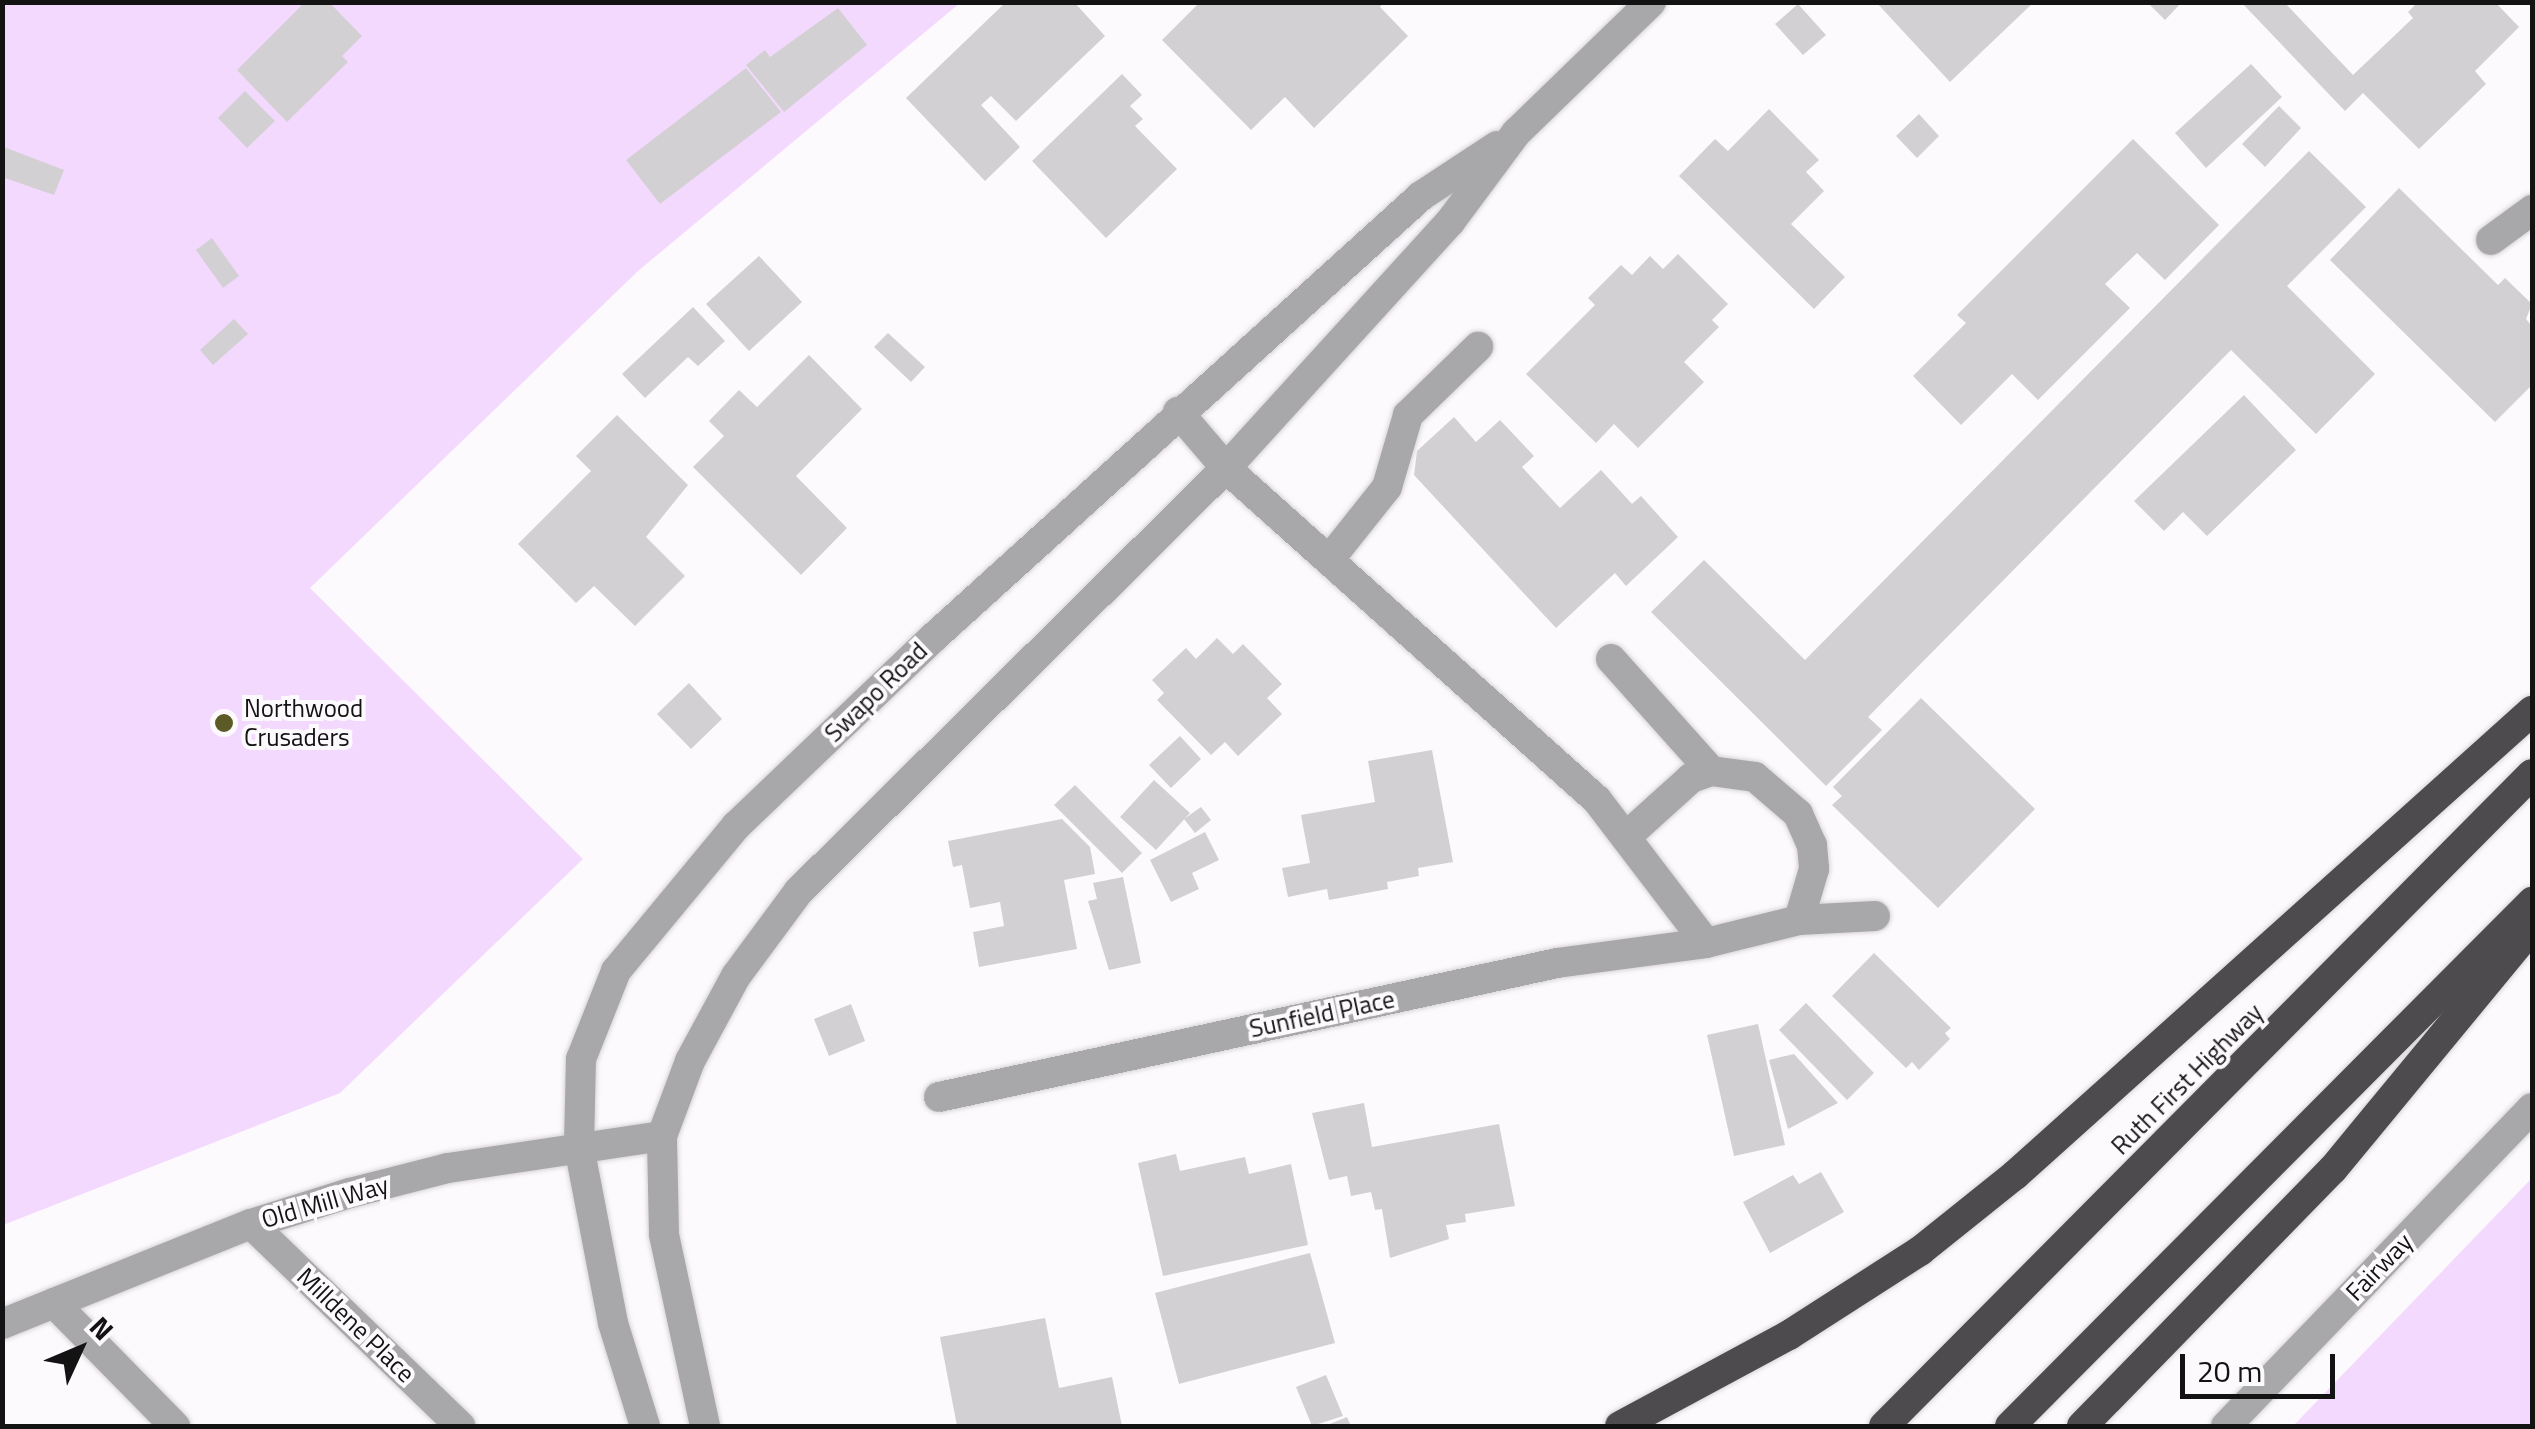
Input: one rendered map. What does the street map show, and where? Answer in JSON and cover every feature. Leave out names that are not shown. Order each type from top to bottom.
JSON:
[{"type":"highway","points":[[1620,1426],[1789,1335],[1920,1251],[2015,1174],[2532,711]]},
{"type":"highway","name":"Ruth First Highway","points":[[1884,1426],[2532,774]]},
{"type":"highway","points":[[2010,1426],[2532,902]]},
{"type":"highway","points":[[2082,1426],[2332,1169],[2532,928]]},
{"type":"street","name":"Swapo Road","points":[[705,1426],[664,1234],[662,1136],[690,1061],[736,976],[799,892],[1226,468],[1450,222],[1516,134],[1651,2]]},
{"type":"street","name":"Swapo Road","points":[[645,1426],[613,1323],[580,1146],[581,1059],[616,972],[673,896],[792,772],[1178,412],[1421,196],[1516,134]]},
{"type":"street","points":[[2491,240],[2532,210]]},
{"type":"street","points":[[1329,560],[1387,487],[1408,415],[1478,347]]},
{"type":"street","points":[[1178,412],[1226,468],[1628,835],[1706,943]]},
{"type":"street","points":[[1611,659],[1711,771]]},
{"type":"street","points":[[1628,835],[1669,793],[1711,771],[1755,777],[1798,814],[1814,869],[1800,920]]},
{"type":"street","name":"Sunfield Place","points":[[939,1097],[1556,962],[1706,943],[1800,920],[1875,916]]},
{"type":"street","name":"Fairway","points":[[2226,1426],[2532,1108]]},
{"type":"street","name":"Old Mill Way","points":[[2,1324],[251,1224],[448,1168],[662,1136]]},
{"type":"street","name":"Milldene Place","points":[[251,1224],[460,1426]]},
{"type":"street","points":[[54,1303],[175,1426]]},
{"type":"shaded area","name":"Northwood Crusaders","points":[[3,3],[960,3],[638,271],[310,588],[583,859],[340,1093],[3,1225]]},
{"type":"shaded area","points":[[2532,1178],[2532,1426],[2293,1426]]},
{"type":"building","points":[[305,2],[329,2],[362,36],[342,56],[348,62],[287,122],[237,70]]},
{"type":"building","points":[[1006,2],[1074,2],[1105,36],[1016,121],[991,96],[981,105],[1020,147],[985,181],[906,98]]},
{"type":"building","points":[[1200,2],[1384,2],[1380,7],[1408,36],[1314,128],[1285,97],[1251,130],[1162,40]]},
{"type":"building","points":[[1876,2],[2034,2],[1950,82]]},
{"type":"building","points":[[2147,2],[2182,2],[2165,20]]},
{"type":"building","points":[[2241,2],[2284,2],[2353,75],[2413,18],[2408,12],[2418,2],[2495,2],[2519,27],[2475,71],[2486,84],[2419,149],[2363,93],[2345,111]]},
{"type":"building","points":[[1798,4],[1826,35],[1803,55],[1775,24]]},
{"type":"building","points":[[838,8],[867,45],[784,112],[746,65],[765,50],[770,57]]},
{"type":"building","points":[[2251,64],[2282,97],[2206,168],[2175,133]]},
{"type":"building","points":[[746,68],[781,112],[660,204],[626,160]]},
{"type":"building","points":[[1122,74],[1142,95],[1130,106],[1143,119],[1135,126],[1177,169],[1106,238],[1032,161]]},
{"type":"building","points":[[245,91],[275,121],[247,148],[218,118]]},
{"type":"building","points":[[2279,106],[2301,128],[2265,167],[2242,144]]},
{"type":"building","points":[[1769,109],[1819,160],[1806,172],[1824,191],[1791,224],[1845,277],[1814,309],[1679,176],[1715,139],[1728,151]]},
{"type":"building","points":[[1919,114],[1939,136],[1917,158],[1896,136]]},
{"type":"building","points":[[2133,139],[2219,225],[2165,280],[2137,253],[2105,284],[2130,308],[2038,400],[2012,374],[1961,425],[1913,376],[1966,323],[1957,315]]},
{"type":"building","points":[[4,147],[64,170],[54,195],[2,177]]},
{"type":"building","points":[[2309,151],[2366,207],[2287,286],[2375,374],[2316,434],[2231,350],[1868,717],[1882,730],[1826,786],[1651,612],[1704,560],[1805,660]]},
{"type":"building","points":[[2399,188],[2498,285],[2505,278],[2532,304],[2526,319],[2532,326],[2532,385],[2495,422],[2330,260]]},
{"type":"building","points":[[212,238],[239,276],[223,288],[196,250]]},
{"type":"building","points":[[1678,254],[1728,304],[1712,320],[1719,327],[1684,362],[1704,382],[1638,448],[1614,424],[1596,443],[1526,374],[1595,305],[1588,298],[1621,265],[1632,275],[1650,256],[1663,269]]},
{"type":"building","points":[[759,256],[802,302],[749,351],[706,304]]},
{"type":"building","points":[[693,307],[725,341],[698,366],[688,357],[645,398],[622,374]]},
{"type":"building","points":[[234,319],[248,334],[213,365],[200,350]]},
{"type":"building","points":[[888,333],[925,367],[911,382],[874,347]]},
{"type":"building","points":[[809,355],[862,409],[796,476],[847,528],[801,575],[693,467],[724,436],[709,421],[739,390],[757,407]]},
{"type":"building","points":[[2244,395],[2296,450],[2207,536],[2183,512],[2164,531],[2134,501]]},
{"type":"building","points":[[617,415],[688,485],[646,537],[685,576],[635,626],[594,586],[576,603],[518,544],[591,471],[576,456]]},
{"type":"building","points":[[1454,417],[1476,442],[1500,420],[1534,456],[1522,467],[1560,508],[1601,470],[1632,504],[1641,496],[1678,537],[1626,586],[1615,573],[1556,628],[1414,475],[1417,451]]},
{"type":"building","points":[[1217,638],[1233,654],[1243,644],[1282,684],[1267,698],[1282,714],[1238,756],[1225,742],[1211,755],[1157,700],[1164,693],[1152,680],[1186,648],[1196,659]]},
{"type":"building","points":[[689,683],[722,719],[691,749],[657,714]]},
{"type":"building","points":[[1921,698],[2035,809],[1938,908],[1832,805],[1842,796],[1833,787]]},
{"type":"building","points":[[1180,736],[1201,759],[1171,788],[1149,765]]},
{"type":"building","points":[[1432,750],[1453,862],[1418,868],[1419,876],[1387,882],[1388,889],[1329,900],[1327,889],[1288,897],[1282,868],[1310,863],[1301,815],[1375,802],[1368,761]]},
{"type":"building","points":[[1154,780],[1190,813],[1156,850],[1120,817]]},
{"type":"building","points":[[1075,785],[1142,853],[1122,873],[1054,805]]},
{"type":"building","points":[[1201,807],[1211,820],[1195,833],[1184,819]]},
{"type":"building","points":[[1062,819],[1090,847],[1095,874],[1064,880],[1077,949],[979,967],[973,932],[1004,926],[1000,902],[970,908],[962,865],[953,867],[948,841]]},
{"type":"building","points":[[1205,832],[1219,860],[1192,873],[1199,889],[1171,902],[1150,860]]},
{"type":"building","points":[[1123,877],[1141,963],[1109,970],[1088,901],[1097,899],[1093,883]]},
{"type":"building","points":[[1874,953],[1951,1028],[1945,1033],[1950,1039],[1919,1070],[1912,1062],[1906,1068],[1832,996]]},
{"type":"building","points":[[1806,1003],[1874,1073],[1847,1100],[1779,1030]]},
{"type":"building","points":[[851,1004],[865,1041],[829,1056],[814,1019]]},
{"type":"building","points":[[1758,1024],[1785,1145],[1734,1156],[1707,1035]]},
{"type":"building","points":[[1794,1054],[1838,1103],[1788,1129],[1769,1060]]},
{"type":"building","points":[[1364,1103],[1372,1147],[1499,1124],[1515,1206],[1465,1214],[1466,1222],[1446,1225],[1449,1239],[1390,1258],[1382,1209],[1375,1210],[1371,1192],[1351,1196],[1347,1176],[1329,1180],[1312,1113]]},
{"type":"building","points":[[1176,1154],[1180,1171],[1245,1157],[1249,1174],[1291,1164],[1308,1245],[1163,1276],[1138,1163]]},
{"type":"building","points":[[1821,1172],[1844,1212],[1770,1253],[1743,1202],[1793,1175],[1799,1184]]},
{"type":"building","points":[[1310,1253],[1335,1343],[1179,1384],[1155,1293]]},
{"type":"building","points":[[1045,1318],[1059,1388],[1112,1377],[1122,1426],[957,1426],[940,1337]]},
{"type":"building","points":[[1326,1375],[1343,1416],[1312,1426],[1296,1387]]},
{"type":"building","points":[[1347,1417],[1351,1426],[1325,1426]]},
{"type":"place","name":"Northwood Crusaders","points":[[224,723]]}]
